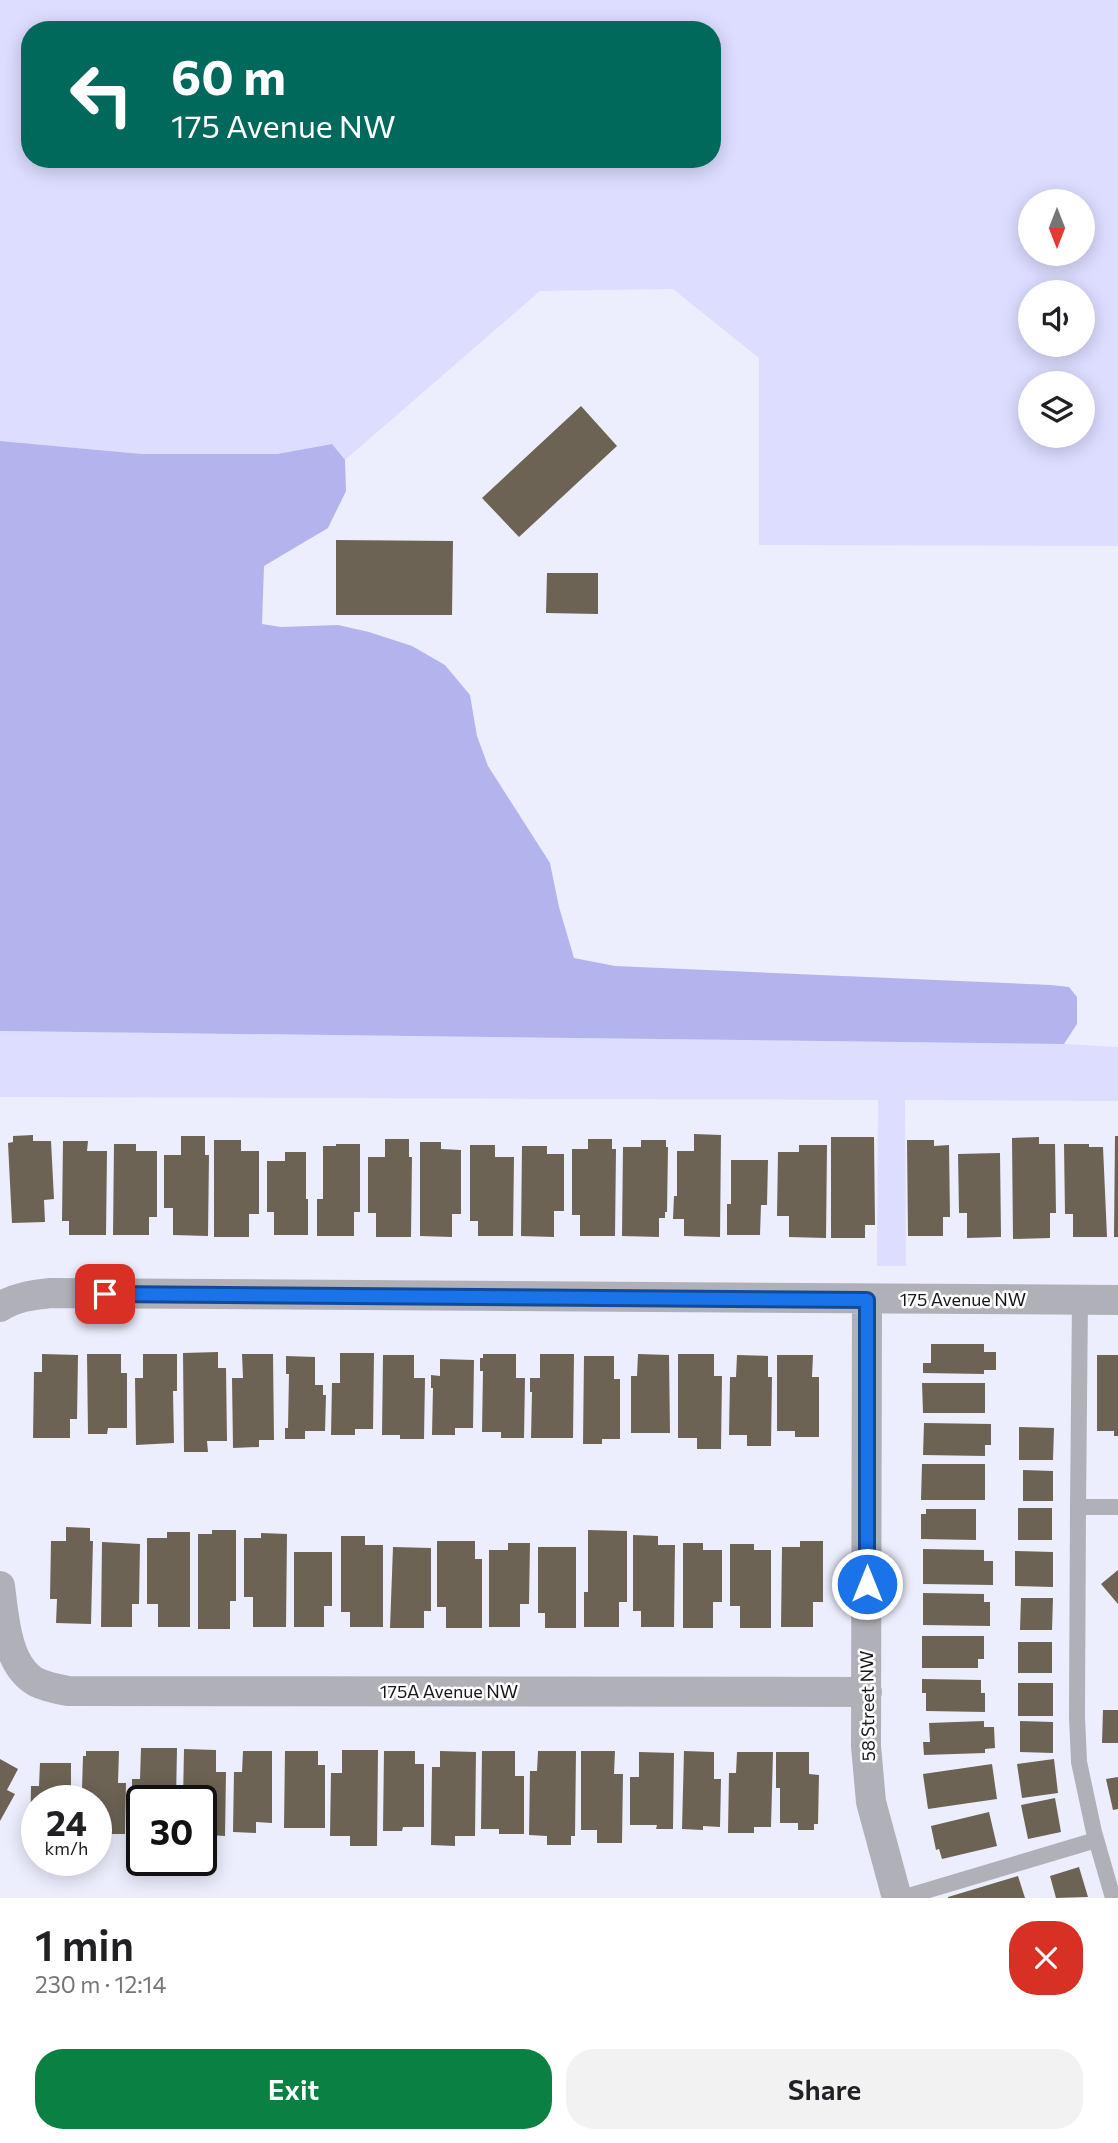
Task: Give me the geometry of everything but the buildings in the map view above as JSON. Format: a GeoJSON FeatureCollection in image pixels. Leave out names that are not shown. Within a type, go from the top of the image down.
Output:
{"type":"FeatureCollection","features":[{"type":"Feature","properties":{"kind":"street","name":"175 Avenue NW"},"geometry":{"type":"LineString","coordinates":[[5,1304],[26,1296],[51,1293],[1118,1300]]}},
{"type":"Feature","properties":{"kind":"street","name":"58 Street NW"},"geometry":{"type":"LineString","coordinates":[[867,1300],[866,1746],[871,1802],[899,1898]]}},
{"type":"Feature","properties":{"kind":"street","name":"175A Avenue NW"},"geometry":{"type":"LineString","coordinates":[[0,1586],[4,1619],[12,1650],[21,1668],[33,1680],[68,1691],[867,1692]]}},
{"type":"Feature","properties":{"kind":"lane"},"geometry":{"type":"LineString","coordinates":[[1080,1300],[1079,1762],[1096,1840],[1113,1898]]}},
{"type":"Feature","properties":{"kind":"lane"},"geometry":{"type":"LineString","coordinates":[[1078,1507],[1118,1507]]}},
{"type":"Feature","properties":{"kind":"lane"},"geometry":{"type":"LineString","coordinates":[[899,1898],[1096,1840]]}},
{"type":"Feature","properties":{"kind":"shaded area"},"geometry":{"type":"Polygon","coordinates":[[[0,0],[1118,0],[1118,546],[759,545],[759,358],[673,289],[540,291],[345,460],[331,444],[277,454],[142,454],[0,441],[0,0]]]}},
{"type":"Feature","properties":{"kind":"shaded area"},"geometry":{"type":"Polygon","coordinates":[[[0,441],[142,454],[277,454],[332,444],[345,460],[346,491],[328,528],[264,566],[262,624],[281,627],[338,625],[412,646],[445,665],[470,695],[477,736],[488,766],[550,863],[574,958],[615,966],[1069,987],[1077,997],[1077,1024],[1064,1044],[0,1031],[0,441]]]}},
{"type":"Feature","properties":{"kind":"shaded area"},"geometry":{"type":"Polygon","coordinates":[[[0,1031],[1064,1044],[1118,1047],[1118,1101],[905,1100],[906,1266],[877,1266],[878,1100],[0,1097],[0,1031]]]}},
{"type":"Feature","properties":{"kind":"route"},"geometry":{"type":"LineString","coordinates":[[105,1294],[867,1300],[867,1584]]}}]}
